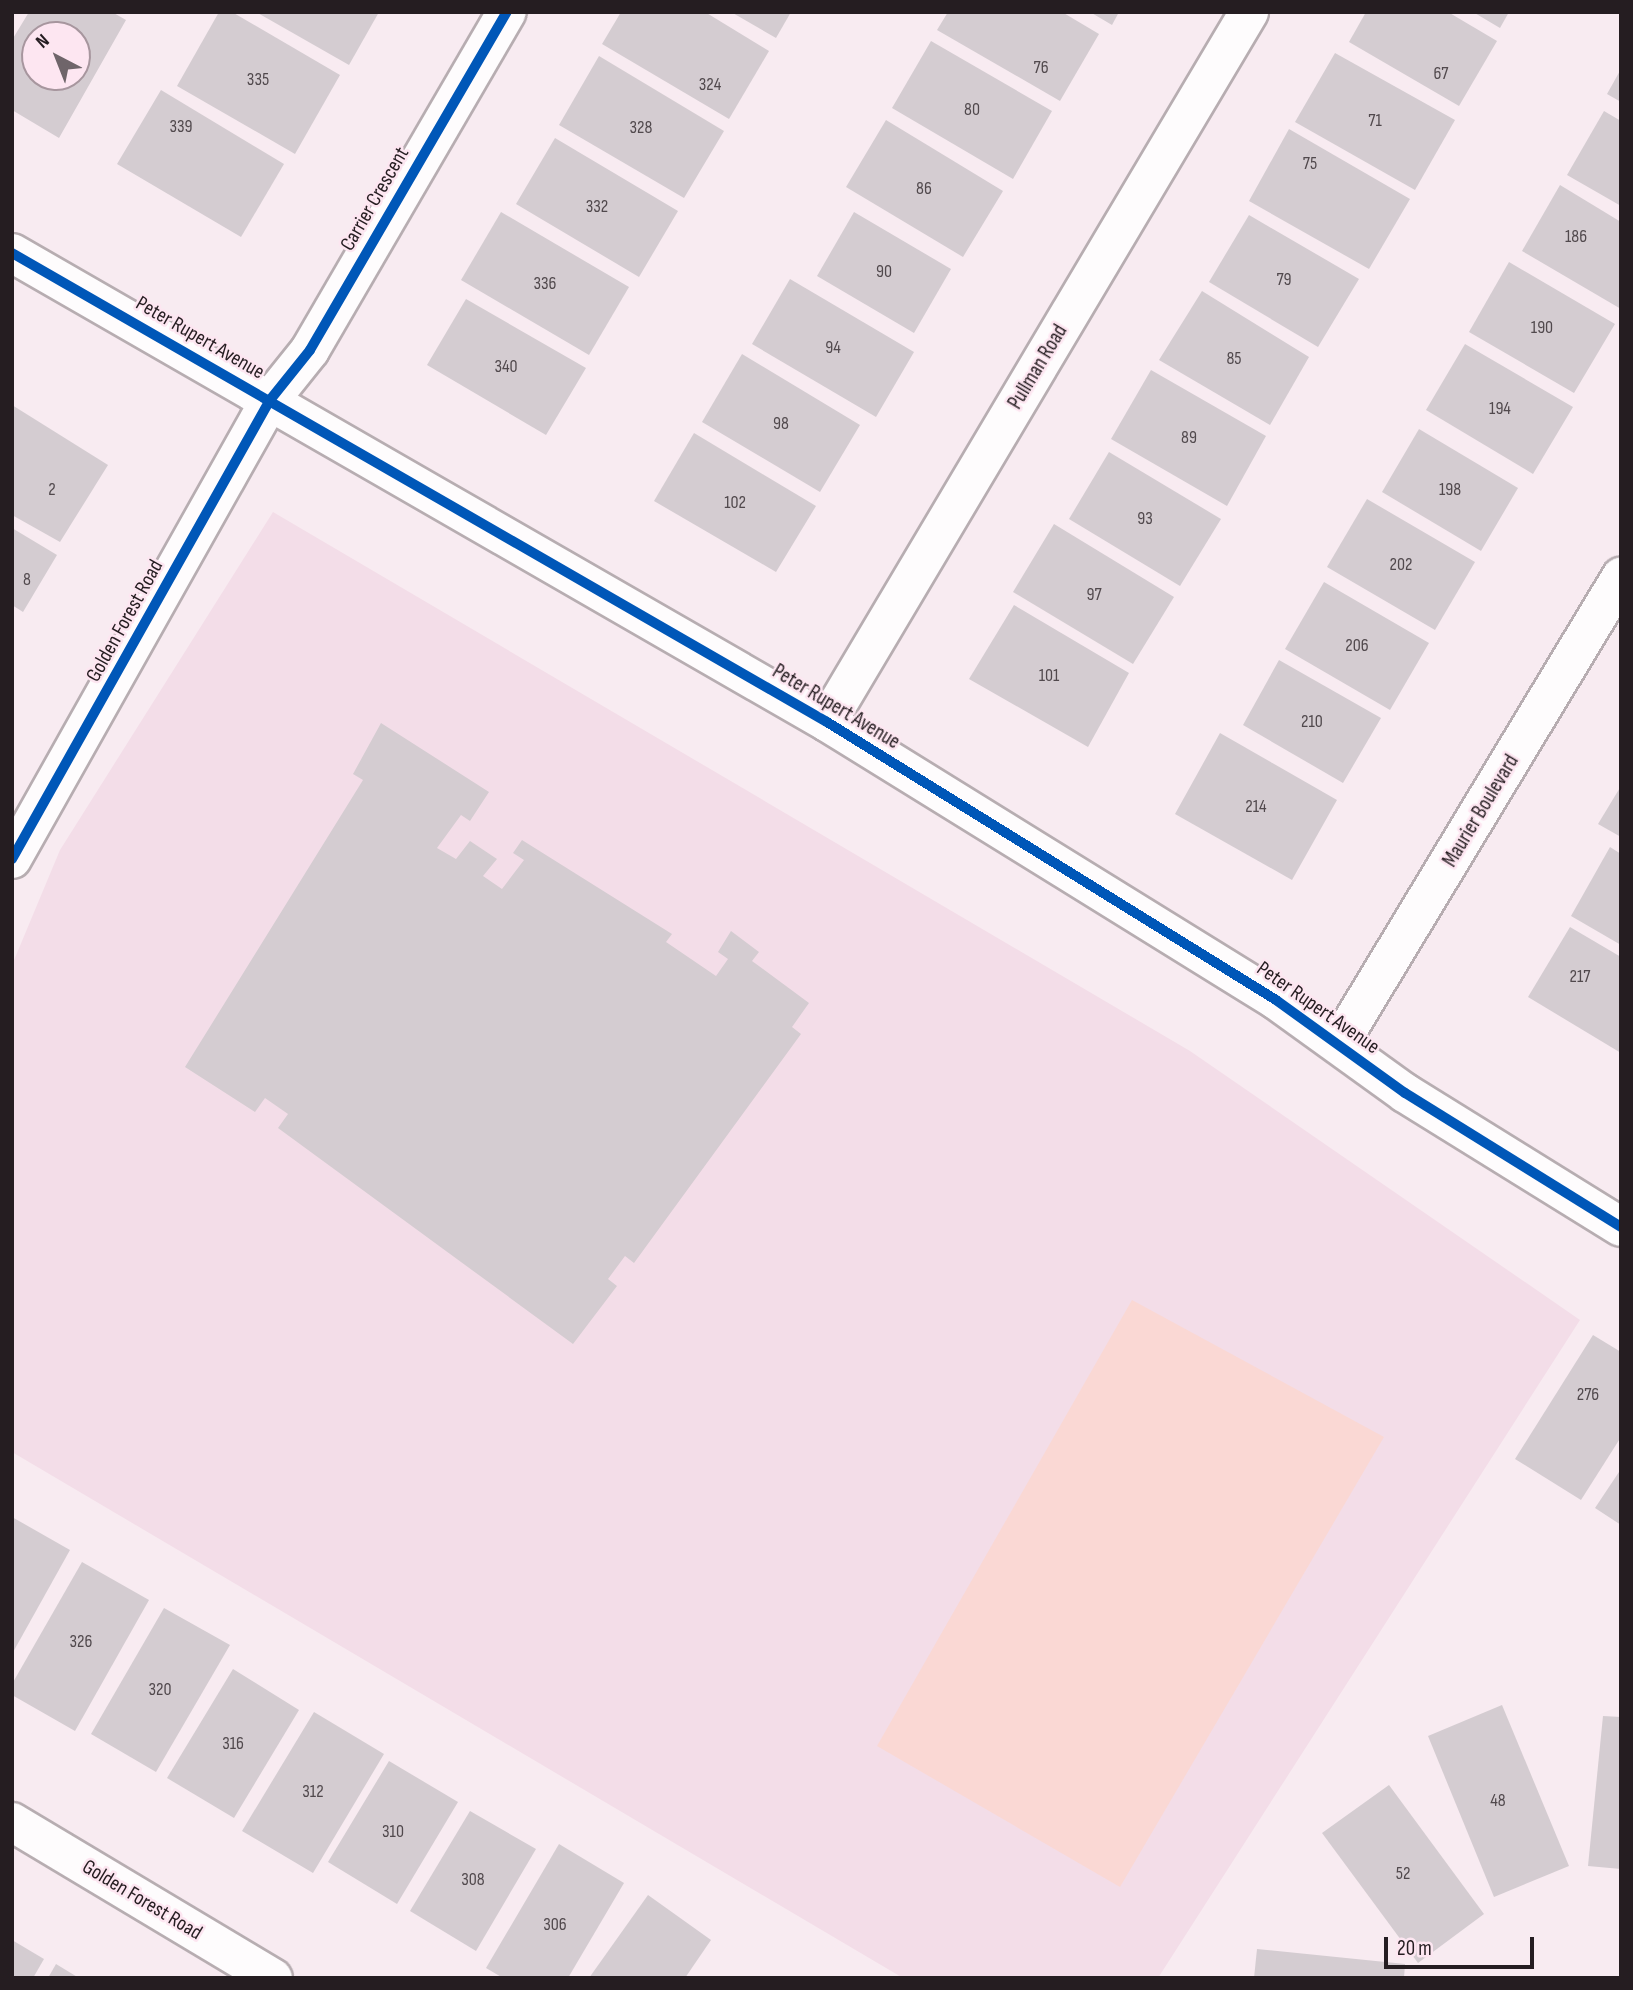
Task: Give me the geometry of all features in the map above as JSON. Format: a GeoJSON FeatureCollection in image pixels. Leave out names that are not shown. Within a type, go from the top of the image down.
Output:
{"type":"FeatureCollection","features":[{"type":"Feature","properties":{"kind":"street","name":"Carrier Crescent"},"geometry":{"type":"LineString","coordinates":[[270,400],[310,350],[507,12]]}},
{"type":"Feature","properties":{"kind":"street","name":"Pullman Road"},"geometry":{"type":"LineString","coordinates":[[827,722],[1249,12]]}},
{"type":"Feature","properties":{"kind":"street","name":"Peter Rupert Avenue"},"geometry":{"type":"LineString","coordinates":[[12,253],[827,722],[1276,1000],[1405,1093],[1621,1227]]}},
{"type":"Feature","properties":{"kind":"street","name":"Golden Forest Road"},"geometry":{"type":"LineString","coordinates":[[12,859],[270,400]]}},
{"type":"Feature","properties":{"kind":"street","name":"Maurier Boulevard"},"geometry":{"type":"LineString","coordinates":[[1339,1044],[1621,577]]}},
{"type":"Feature","properties":{"kind":"street","name":"Golden Forest Road"},"geometry":{"type":"LineString","coordinates":[[12,1822],[273,1978]]}},
{"type":"Feature","properties":{"kind":"shaded area"},"geometry":{"type":"Polygon","coordinates":[[[273,512],[1190,1051],[1580,1320],[1158,1978],[903,1978],[12,1452],[12,965],[60,850],[273,512]]]}},
{"type":"Feature","properties":{"kind":"shaded area"},"geometry":{"type":"Polygon","coordinates":[[[1132,1300],[1384,1437],[1120,1887],[877,1746],[1132,1300]]]}},
{"type":"Feature","properties":{"kind":"building"},"geometry":{"type":"Polygon","coordinates":[[[29,12],[112,12],[126,20],[91,82],[91,21],[24,21],[29,12]]]}},
{"type":"Feature","properties":{"kind":"building"},"geometry":{"type":"Polygon","coordinates":[[[219,12],[232,12],[340,75],[295,154],[177,86],[219,12]]]}},
{"type":"Feature","properties":{"kind":"building"},"geometry":{"type":"Polygon","coordinates":[[[256,12],[379,12],[349,65],[256,12]]]}},
{"type":"Feature","properties":{"kind":"building"},"geometry":{"type":"Polygon","coordinates":[[[621,12],[705,12],[769,51],[729,119],[602,44],[621,12]]]}},
{"type":"Feature","properties":{"kind":"building"},"geometry":{"type":"Polygon","coordinates":[[[731,12],[791,12],[776,38],[731,12]]]}},
{"type":"Feature","properties":{"kind":"building"},"geometry":{"type":"Polygon","coordinates":[[[948,12],[1062,12],[1099,34],[1060,101],[937,30],[948,12]]]}},
{"type":"Feature","properties":{"kind":"building"},"geometry":{"type":"Polygon","coordinates":[[[1090,12],[1119,12],[1112,25],[1090,12]]]}},
{"type":"Feature","properties":{"kind":"building"},"geometry":{"type":"Polygon","coordinates":[[[1366,12],[1448,12],[1497,41],[1459,106],[1349,42],[1366,12]]]}},
{"type":"Feature","properties":{"kind":"building"},"geometry":{"type":"Polygon","coordinates":[[[1473,12],[1509,12],[1500,28],[1473,12]]]}},
{"type":"Feature","properties":{"kind":"building"},"geometry":{"type":"Polygon","coordinates":[[[21,25],[21,91],[86,91],[59,138],[12,110],[12,40],[21,25]]]}},
{"type":"Feature","properties":{"kind":"building"},"geometry":{"type":"Polygon","coordinates":[[[931,41],[1052,111],[1013,179],[892,108],[931,41]]]}},
{"type":"Feature","properties":{"kind":"building"},"geometry":{"type":"Polygon","coordinates":[[[1335,53],[1455,120],[1415,190],[1295,122],[1335,53]]]}},
{"type":"Feature","properties":{"kind":"building"},"geometry":{"type":"Polygon","coordinates":[[[599,56],[724,131],[684,198],[559,125],[599,56]]]}},
{"type":"Feature","properties":{"kind":"building"},"geometry":{"type":"Polygon","coordinates":[[[1621,69],[1621,102],[1607,94],[1621,69]]]}},
{"type":"Feature","properties":{"kind":"building"},"geometry":{"type":"Polygon","coordinates":[[[161,90],[284,164],[241,237],[117,164],[161,90]]]}},
{"type":"Feature","properties":{"kind":"building"},"geometry":{"type":"Polygon","coordinates":[[[1604,111],[1621,121],[1621,206],[1567,175],[1604,111]]]}},
{"type":"Feature","properties":{"kind":"building"},"geometry":{"type":"Polygon","coordinates":[[[886,120],[1003,191],[963,257],[846,187],[886,120]]]}},
{"type":"Feature","properties":{"kind":"building"},"geometry":{"type":"Polygon","coordinates":[[[1289,129],[1410,199],[1369,269],[1249,201],[1289,129]]]}},
{"type":"Feature","properties":{"kind":"building"},"geometry":{"type":"Polygon","coordinates":[[[555,138],[678,211],[639,277],[516,204],[555,138]]]}},
{"type":"Feature","properties":{"kind":"building"},"geometry":{"type":"Polygon","coordinates":[[[1560,185],[1621,222],[1621,309],[1522,251],[1560,185]]]}},
{"type":"Feature","properties":{"kind":"building"},"geometry":{"type":"Polygon","coordinates":[[[501,212],[629,287],[589,355],[461,280],[501,212]]]}},
{"type":"Feature","properties":{"kind":"building"},"geometry":{"type":"Polygon","coordinates":[[[854,212],[951,269],[914,333],[817,276],[854,212]]]}},
{"type":"Feature","properties":{"kind":"building"},"geometry":{"type":"Polygon","coordinates":[[[1249,215],[1359,279],[1318,347],[1209,282],[1249,215]]]}},
{"type":"Feature","properties":{"kind":"building"},"geometry":{"type":"Polygon","coordinates":[[[1509,262],[1615,324],[1574,393],[1469,332],[1509,262]]]}},
{"type":"Feature","properties":{"kind":"building"},"geometry":{"type":"Polygon","coordinates":[[[790,279],[914,352],[876,417],[752,344],[790,279]]]}},
{"type":"Feature","properties":{"kind":"building"},"geometry":{"type":"Polygon","coordinates":[[[1202,291],[1309,357],[1270,425],[1159,360],[1202,291]]]}},
{"type":"Feature","properties":{"kind":"building"},"geometry":{"type":"Polygon","coordinates":[[[466,299],[586,368],[546,435],[427,365],[466,299]]]}},
{"type":"Feature","properties":{"kind":"building"},"geometry":{"type":"Polygon","coordinates":[[[1465,344],[1573,407],[1533,474],[1426,410],[1465,344]]]}},
{"type":"Feature","properties":{"kind":"building"},"geometry":{"type":"Polygon","coordinates":[[[742,354],[860,425],[820,492],[702,422],[742,354]]]}},
{"type":"Feature","properties":{"kind":"building"},"geometry":{"type":"Polygon","coordinates":[[[1151,370],[1266,436],[1227,506],[1111,439],[1151,370]]]}},
{"type":"Feature","properties":{"kind":"building"},"geometry":{"type":"Polygon","coordinates":[[[12,405],[108,465],[60,542],[12,515],[12,405]]]}},
{"type":"Feature","properties":{"kind":"building"},"geometry":{"type":"Polygon","coordinates":[[[1419,429],[1518,488],[1481,551],[1382,492],[1419,429]]]}},
{"type":"Feature","properties":{"kind":"building"},"geometry":{"type":"Polygon","coordinates":[[[694,433],[816,506],[776,572],[654,501],[694,433]]]}},
{"type":"Feature","properties":{"kind":"building"},"geometry":{"type":"Polygon","coordinates":[[[1109,452],[1221,519],[1180,586],[1069,519],[1109,452]]]}},
{"type":"Feature","properties":{"kind":"building"},"geometry":{"type":"Polygon","coordinates":[[[1367,499],[1475,562],[1435,630],[1327,567],[1367,499]]]}},
{"type":"Feature","properties":{"kind":"building"},"geometry":{"type":"Polygon","coordinates":[[[1054,524],[1174,597],[1133,664],[1013,592],[1054,524]]]}},
{"type":"Feature","properties":{"kind":"building"},"geometry":{"type":"Polygon","coordinates":[[[12,528],[57,555],[23,612],[12,605],[12,528]]]}},
{"type":"Feature","properties":{"kind":"building"},"geometry":{"type":"Polygon","coordinates":[[[1324,582],[1429,643],[1390,710],[1285,649],[1324,582]]]}},
{"type":"Feature","properties":{"kind":"building"},"geometry":{"type":"Polygon","coordinates":[[[1014,605],[1129,673],[1088,747],[969,679],[1014,605]]]}},
{"type":"Feature","properties":{"kind":"building"},"geometry":{"type":"Polygon","coordinates":[[[1279,660],[1381,718],[1343,783],[1243,725],[1279,660]]]}},
{"type":"Feature","properties":{"kind":"building"},"geometry":{"type":"Polygon","coordinates":[[[381,723],[489,792],[470,821],[461,815],[437,848],[456,859],[470,841],[497,859],[483,876],[502,889],[524,860],[513,853],[522,840],[672,934],[666,942],[716,976],[728,959],[718,952],[731,931],[759,952],[752,961],[809,1003],[792,1027],[801,1034],[634,1263],[625,1256],[608,1279],[617,1286],[573,1344],[278,1128],[288,1114],[265,1098],[255,1112],[185,1067],[363,780],[353,774],[381,723]]]}},
{"type":"Feature","properties":{"kind":"building"},"geometry":{"type":"Polygon","coordinates":[[[1220,733],[1337,800],[1292,880],[1175,814],[1220,733]]]}},
{"type":"Feature","properties":{"kind":"building"},"geometry":{"type":"Polygon","coordinates":[[[1621,786],[1621,837],[1598,824],[1621,786]]]}},
{"type":"Feature","properties":{"kind":"building"},"geometry":{"type":"Polygon","coordinates":[[[1610,847],[1621,854],[1621,945],[1571,916],[1610,847]]]}},
{"type":"Feature","properties":{"kind":"building"},"geometry":{"type":"Polygon","coordinates":[[[1570,927],[1621,957],[1621,1053],[1528,997],[1570,927]]]}},
{"type":"Feature","properties":{"kind":"building"},"geometry":{"type":"Polygon","coordinates":[[[1593,1335],[1621,1352],[1621,1437],[1581,1500],[1515,1459],[1593,1335]]]}},
{"type":"Feature","properties":{"kind":"building"},"geometry":{"type":"Polygon","coordinates":[[[1621,1469],[1621,1525],[1595,1508],[1621,1469]]]}},
{"type":"Feature","properties":{"kind":"building"},"geometry":{"type":"Polygon","coordinates":[[[12,1517],[70,1550],[12,1654],[12,1517]]]}},
{"type":"Feature","properties":{"kind":"building"},"geometry":{"type":"Polygon","coordinates":[[[82,1562],[149,1600],[75,1731],[12,1695],[12,1684],[82,1562]]]}},
{"type":"Feature","properties":{"kind":"building"},"geometry":{"type":"Polygon","coordinates":[[[164,1608],[230,1645],[156,1772],[91,1734],[164,1608]]]}},
{"type":"Feature","properties":{"kind":"building"},"geometry":{"type":"Polygon","coordinates":[[[233,1669],[299,1710],[234,1818],[167,1778],[233,1669]]]}},
{"type":"Feature","properties":{"kind":"building"},"geometry":{"type":"Polygon","coordinates":[[[1502,1705],[1569,1866],[1494,1897],[1428,1736],[1502,1705]]]}},
{"type":"Feature","properties":{"kind":"building"},"geometry":{"type":"Polygon","coordinates":[[[314,1712],[384,1754],[313,1873],[242,1831],[314,1712]]]}},
{"type":"Feature","properties":{"kind":"building"},"geometry":{"type":"Polygon","coordinates":[[[1603,1716],[1621,1717],[1621,1869],[1588,1866],[1603,1716]]]}},
{"type":"Feature","properties":{"kind":"building"},"geometry":{"type":"Polygon","coordinates":[[[389,1761],[458,1802],[397,1904],[328,1862],[389,1761]]]}},
{"type":"Feature","properties":{"kind":"building"},"geometry":{"type":"Polygon","coordinates":[[[1389,1785],[1484,1914],[1418,1963],[1322,1833],[1389,1785]]]}},
{"type":"Feature","properties":{"kind":"building"},"geometry":{"type":"Polygon","coordinates":[[[470,1811],[536,1849],[476,1951],[410,1911],[470,1811]]]}},
{"type":"Feature","properties":{"kind":"building"},"geometry":{"type":"Polygon","coordinates":[[[559,1844],[624,1883],[568,1978],[503,1978],[486,1968],[559,1844]]]}},
{"type":"Feature","properties":{"kind":"building"},"geometry":{"type":"Polygon","coordinates":[[[648,1895],[711,1940],[685,1978],[589,1978],[648,1895]]]}},
{"type":"Feature","properties":{"kind":"building"},"geometry":{"type":"Polygon","coordinates":[[[12,1940],[44,1959],[33,1978],[12,1978],[12,1940]]]}},
{"type":"Feature","properties":{"kind":"building"},"geometry":{"type":"Polygon","coordinates":[[[1257,1949],[1405,1964],[1404,1978],[1254,1978],[1257,1949]]]}},
{"type":"Feature","properties":{"kind":"building"},"geometry":{"type":"Polygon","coordinates":[[[56,1964],[79,1978],[48,1978],[56,1964]]]}},
{"type":"Feature","properties":{"kind":"cycle path"},"geometry":{"type":"LineString","coordinates":[[12,859],[270,400],[310,350],[507,12]]}},
{"type":"Feature","properties":{"kind":"cycle path"},"geometry":{"type":"LineString","coordinates":[[12,253],[827,722],[1276,1000],[1405,1093],[1621,1227]]}}]}
